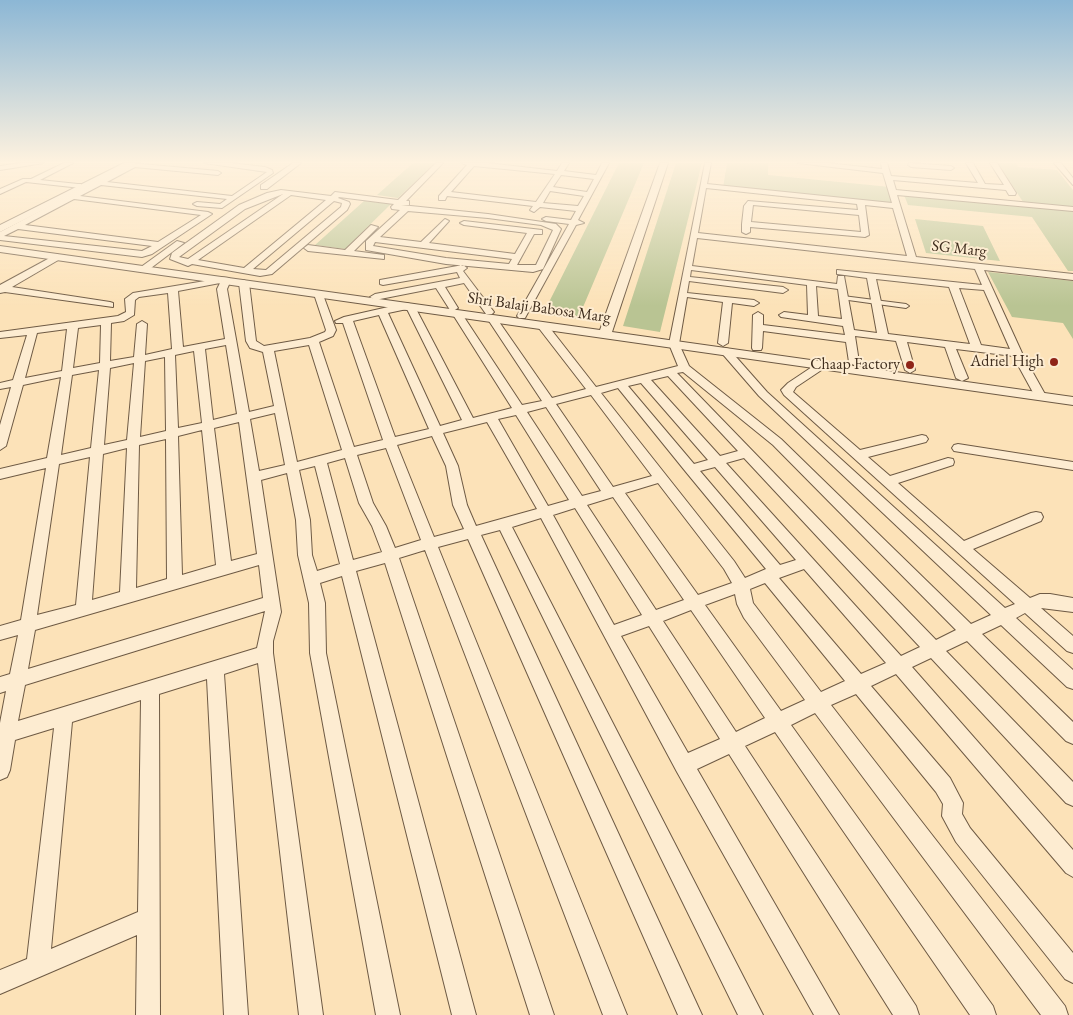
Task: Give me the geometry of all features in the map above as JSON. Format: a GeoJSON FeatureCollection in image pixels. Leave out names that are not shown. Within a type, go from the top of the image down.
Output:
{"type":"FeatureCollection","features":[{"type":"Feature","properties":{"kind":"street"},"geometry":{"type":"LineString","coordinates":[[0,225],[35,210]]}},
{"type":"Feature","properties":{"kind":"street"},"geometry":{"type":"LineString","coordinates":[[0,229],[39,210]]}},
{"type":"Feature","properties":{"kind":"street"},"geometry":{"type":"LineString","coordinates":[[0,236],[48,210]]}},
{"type":"Feature","properties":{"kind":"street"},"geometry":{"type":"LineString","coordinates":[[113,210],[199,221]]}},
{"type":"Feature","properties":{"kind":"street"},"geometry":{"type":"LineString","coordinates":[[0,236],[142,254],[208,215],[208,212],[197,210]]}},
{"type":"Feature","properties":{"kind":"street"},"geometry":{"type":"LineString","coordinates":[[222,210],[227,211]]}},
{"type":"Feature","properties":{"kind":"street"},"geometry":{"type":"LineString","coordinates":[[147,267],[237,210]]}},
{"type":"Feature","properties":{"kind":"street"},"geometry":{"type":"LineString","coordinates":[[188,263],[263,210]]}},
{"type":"Feature","properties":{"kind":"street"},"geometry":{"type":"LineString","coordinates":[[245,277],[320,210]]}},
{"type":"Feature","properties":{"kind":"street"},"geometry":{"type":"LineString","coordinates":[[227,211],[174,258],[245,277],[269,272],[341,210]]}},
{"type":"Feature","properties":{"kind":"street"},"geometry":{"type":"LineString","coordinates":[[269,282],[352,210]]}},
{"type":"Feature","properties":{"kind":"street"},"geometry":{"type":"LineString","coordinates":[[347,253],[397,210]]}},
{"type":"Feature","properties":{"kind":"street"},"geometry":{"type":"LineString","coordinates":[[398,210],[368,247],[446,261],[529,269],[540,267],[556,228],[550,224],[422,210]]}},
{"type":"Feature","properties":{"kind":"street"},"geometry":{"type":"LineString","coordinates":[[408,210],[445,221],[555,234]]}},
{"type":"Feature","properties":{"kind":"street"},"geometry":{"type":"LineString","coordinates":[[473,210],[577,223]]}},
{"type":"Feature","properties":{"kind":"street"},"geometry":{"type":"LineString","coordinates":[[530,217],[534,210]]}},
{"type":"Feature","properties":{"kind":"street"},"geometry":{"type":"LineString","coordinates":[[581,210],[539,318],[733,571],[741,585],[745,604],[750,613],[1056,1015]]}},
{"type":"Feature","properties":{"kind":"street"},"geometry":{"type":"LineString","coordinates":[[522,316],[584,210]]}},
{"type":"Feature","properties":{"kind":"street"},"geometry":{"type":"LineString","coordinates":[[601,330],[640,210]]}},
{"type":"Feature","properties":{"kind":"street"},"geometry":{"type":"LineString","coordinates":[[601,330],[646,210]]}},
{"type":"Feature","properties":{"kind":"street"},"geometry":{"type":"LineString","coordinates":[[702,210],[677,342],[677,370],[746,453],[934,648],[1073,796]]}},
{"type":"Feature","properties":{"kind":"street"},"geometry":{"type":"LineString","coordinates":[[747,241],[748,210]]}},
{"type":"Feature","properties":{"kind":"street"},"geometry":{"type":"LineString","coordinates":[[826,210],[863,214]]}},
{"type":"Feature","properties":{"kind":"street"},"geometry":{"type":"LineString","coordinates":[[746,224],[862,236],[866,234],[862,210]]}},
{"type":"Feature","properties":{"kind":"street"},"geometry":{"type":"LineString","coordinates":[[897,210],[912,259]]}},
{"type":"Feature","properties":{"kind":"street"},"geometry":{"type":"LineString","coordinates":[[423,246],[445,221]]}},
{"type":"Feature","properties":{"kind":"street"},"geometry":{"type":"LineString","coordinates":[[216,222],[241,225]]}},
{"type":"Feature","properties":{"kind":"street"},"geometry":{"type":"LineString","coordinates":[[16,226],[160,245]]}},
{"type":"Feature","properties":{"kind":"street"},"geometry":{"type":"LineString","coordinates":[[512,267],[532,232]]}},
{"type":"Feature","properties":{"kind":"street"},"geometry":{"type":"LineString","coordinates":[[677,342],[689,295],[697,236]]}},
{"type":"Feature","properties":{"kind":"street","name":"SG Marg"},"geometry":{"type":"LineString","coordinates":[[697,236],[1073,277]]}},
{"type":"Feature","properties":{"kind":"street"},"geometry":{"type":"LineString","coordinates":[[374,239],[518,257]]}},
{"type":"Feature","properties":{"kind":"street","name":"Shri Balaji Babosa Marg"},"geometry":{"type":"LineString","coordinates":[[0,244],[223,280],[245,277],[319,294],[454,310]]}},
{"type":"Feature","properties":{"kind":"street"},"geometry":{"type":"LineString","coordinates":[[308,248],[543,278]]}},
{"type":"Feature","properties":{"kind":"street","name":"Shri Balaji Babosa Marg"},"geometry":{"type":"LineString","coordinates":[[0,249],[269,282],[491,315],[539,318],[601,330]]}},
{"type":"Feature","properties":{"kind":"street"},"geometry":{"type":"LineString","coordinates":[[835,251],[854,362]]}},
{"type":"Feature","properties":{"kind":"street"},"geometry":{"type":"LineString","coordinates":[[1,289],[57,256]]}},
{"type":"Feature","properties":{"kind":"street"},"geometry":{"type":"LineString","coordinates":[[978,266],[1038,392]]}},
{"type":"Feature","properties":{"kind":"street"},"geometry":{"type":"LineString","coordinates":[[460,268],[466,280],[548,402],[694,604],[984,1015]]}},
{"type":"Feature","properties":{"kind":"street"},"geometry":{"type":"LineString","coordinates":[[383,282],[460,268]]}},
{"type":"Feature","properties":{"kind":"street"},"geometry":{"type":"LineString","coordinates":[[694,268],[842,287]]}},
{"type":"Feature","properties":{"kind":"street"},"geometry":{"type":"LineString","coordinates":[[840,272],[988,288]]}},
{"type":"Feature","properties":{"kind":"street"},"geometry":{"type":"LineString","coordinates":[[871,275],[883,336]]}},
{"type":"Feature","properties":{"kind":"street"},"geometry":{"type":"LineString","coordinates":[[245,277],[254,346],[268,349],[313,341],[329,334],[331,330],[319,294]]}},
{"type":"Feature","properties":{"kind":"street"},"geometry":{"type":"LineString","coordinates":[[692,279],[783,290]]}},
{"type":"Feature","properties":{"kind":"street"},"geometry":{"type":"LineString","coordinates":[[783,279],[783,303]]}},
{"type":"Feature","properties":{"kind":"street"},"geometry":{"type":"LineString","coordinates":[[0,335],[121,319],[131,313],[130,300],[132,296],[223,280],[222,289],[254,477],[272,602],[273,612],[265,641],[264,653],[311,1015]]}},
{"type":"Feature","properties":{"kind":"street"},"geometry":{"type":"LineString","coordinates":[[375,297],[466,280]]}},
{"type":"Feature","properties":{"kind":"street"},"geometry":{"type":"LineString","coordinates":[[811,282],[813,319]]}},
{"type":"Feature","properties":{"kind":"street"},"geometry":{"type":"LineString","coordinates":[[439,285],[517,410],[907,1015]]}},
{"type":"Feature","properties":{"kind":"street"},"geometry":{"type":"LineString","coordinates":[[953,285],[977,348]]}},
{"type":"Feature","properties":{"kind":"street"},"geometry":{"type":"LineString","coordinates":[[1,289],[110,305]]}},
{"type":"Feature","properties":{"kind":"street"},"geometry":{"type":"LineString","coordinates":[[173,289],[174,352],[171,434],[175,583]]}},
{"type":"Feature","properties":{"kind":"street"},"geometry":{"type":"LineString","coordinates":[[689,295],[754,303]]}},
{"type":"Feature","properties":{"kind":"street"},"geometry":{"type":"LineString","coordinates":[[843,298],[906,306]]}},
{"type":"Feature","properties":{"kind":"street"},"geometry":{"type":"LineString","coordinates":[[728,300],[724,347],[763,394],[1073,681]]}},
{"type":"Feature","properties":{"kind":"street"},"geometry":{"type":"LineString","coordinates":[[329,323],[409,306],[469,422]]}},
{"type":"Feature","properties":{"kind":"street"},"geometry":{"type":"LineString","coordinates":[[382,311],[454,472],[460,505],[690,1015]]}},
{"type":"Feature","properties":{"kind":"street","name":"Shri Balaji Babosa Marg"},"geometry":{"type":"LineString","coordinates":[[491,315],[522,316],[677,342],[756,348],[910,370],[962,378],[1073,400]]}},
{"type":"Feature","properties":{"kind":"street"},"geometry":{"type":"LineString","coordinates":[[756,348],[758,315]]}},
{"type":"Feature","properties":{"kind":"street"},"geometry":{"type":"LineString","coordinates":[[784,315],[813,319],[848,331]]}},
{"type":"Feature","properties":{"kind":"street"},"geometry":{"type":"LineString","coordinates":[[347,319],[390,442],[431,542],[615,1015]]}},
{"type":"Feature","properties":{"kind":"street"},"geometry":{"type":"LineString","coordinates":[[83,610],[105,366],[106,321]]}},
{"type":"Feature","properties":{"kind":"street"},"geometry":{"type":"LineString","coordinates":[[0,770],[3,735],[28,625],[73,324]]}},
{"type":"Feature","properties":{"kind":"street"},"geometry":{"type":"LineString","coordinates":[[128,597],[133,442],[142,324]]}},
{"type":"Feature","properties":{"kind":"street"},"geometry":{"type":"LineString","coordinates":[[0,326],[19,330]]}},
{"type":"Feature","properties":{"kind":"street"},"geometry":{"type":"LineString","coordinates":[[758,327],[848,331],[1018,353]]}},
{"type":"Feature","properties":{"kind":"street"},"geometry":{"type":"LineString","coordinates":[[0,446],[33,330]]}},
{"type":"Feature","properties":{"kind":"street"},"geometry":{"type":"LineString","coordinates":[[901,339],[910,370]]}},
{"type":"Feature","properties":{"kind":"street"},"geometry":{"type":"LineString","coordinates":[[0,386],[231,341]]}},
{"type":"Feature","properties":{"kind":"street"},"geometry":{"type":"LineString","coordinates":[[313,341],[366,503],[380,526],[390,555],[542,1015]]}},
{"type":"Feature","properties":{"kind":"street"},"geometry":{"type":"LineString","coordinates":[[948,344],[962,378]]}},
{"type":"Feature","properties":{"kind":"street"},"geometry":{"type":"LineString","coordinates":[[199,347],[224,569]]}},
{"type":"Feature","properties":{"kind":"street","name":"Shri Balaji Babosa Marg"},"geometry":{"type":"LineString","coordinates":[[724,347],[822,365],[1038,392],[1073,393]]}},
{"type":"Feature","properties":{"kind":"street"},"geometry":{"type":"LineString","coordinates":[[268,349],[303,520],[305,555],[316,603],[318,653],[388,1015]]}},
{"type":"Feature","properties":{"kind":"street"},"geometry":{"type":"LineString","coordinates":[[822,365],[787,390],[788,393],[1073,646]]}},
{"type":"Feature","properties":{"kind":"street"},"geometry":{"type":"LineString","coordinates":[[254,477],[677,370]]}},
{"type":"Feature","properties":{"kind":"street"},"geometry":{"type":"LineString","coordinates":[[677,370],[777,442],[1073,735]]}},
{"type":"Feature","properties":{"kind":"street"},"geometry":{"type":"LineString","coordinates":[[644,379],[899,665],[1073,866]]}},
{"type":"Feature","properties":{"kind":"street"},"geometry":{"type":"LineString","coordinates":[[622,384],[692,469],[859,684],[943,785],[953,803],[952,816],[963,835],[1073,971]]}},
{"type":"Feature","properties":{"kind":"street"},"geometry":{"type":"LineString","coordinates":[[0,474],[281,408]]}},
{"type":"Feature","properties":{"kind":"street"},"geometry":{"type":"LineString","coordinates":[[490,416],[684,765],[827,1015]]}},
{"type":"Feature","properties":{"kind":"street"},"geometry":{"type":"LineString","coordinates":[[858,455],[922,439]]}},
{"type":"Feature","properties":{"kind":"street"},"geometry":{"type":"LineString","coordinates":[[958,448],[1073,466]]}},
{"type":"Feature","properties":{"kind":"street"},"geometry":{"type":"LineString","coordinates":[[692,469],[746,453]]}},
{"type":"Feature","properties":{"kind":"street"},"geometry":{"type":"LineString","coordinates":[[320,460],[464,1015]]}},
{"type":"Feature","properties":{"kind":"street"},"geometry":{"type":"LineString","coordinates":[[888,482],[948,462]]}},
{"type":"Feature","properties":{"kind":"street"},"geometry":{"type":"LineString","coordinates":[[311,579],[431,542],[504,524],[661,478]]}},
{"type":"Feature","properties":{"kind":"street"},"geometry":{"type":"LineString","coordinates":[[962,547],[1036,517]]}},
{"type":"Feature","properties":{"kind":"street"},"geometry":{"type":"LineString","coordinates":[[504,524],[751,1015]]}},
{"type":"Feature","properties":{"kind":"street"},"geometry":{"type":"LineString","coordinates":[[0,633],[266,557]]}},
{"type":"Feature","properties":{"kind":"street"},"geometry":{"type":"LineString","coordinates":[[610,633],[652,620],[772,573],[806,562]]}},
{"type":"Feature","properties":{"kind":"street"},"geometry":{"type":"LineString","coordinates":[[684,765],[934,648],[1040,601],[1073,605]]}},
{"type":"Feature","properties":{"kind":"street"},"geometry":{"type":"LineString","coordinates":[[0,685],[272,602]]}},
{"type":"Feature","properties":{"kind":"street"},"geometry":{"type":"LineString","coordinates":[[3,735],[264,653]]}},
{"type":"Feature","properties":{"kind":"street"},"geometry":{"type":"LineString","coordinates":[[215,668],[236,1015]]}},
{"type":"Feature","properties":{"kind":"street"},"geometry":{"type":"LineString","coordinates":[[148,1015],[150,688]]}},
{"type":"Feature","properties":{"kind":"street"},"geometry":{"type":"LineString","coordinates":[[38,966],[64,716]]}},
{"type":"Feature","properties":{"kind":"street"},"geometry":{"type":"LineString","coordinates":[[0,982],[148,918]]}},
{"type":"Feature","properties":{"kind":"green space"},"geometry":{"type":"Polygon","coordinates":[[[354,210],[384,210],[345,249],[315,245],[354,210]]]}},
{"type":"Feature","properties":{"kind":"green space"},"geometry":{"type":"Polygon","coordinates":[[[595,210],[624,210],[578,319],[543,314],[595,210]]]}},
{"type":"Feature","properties":{"kind":"green space"},"geometry":{"type":"Polygon","coordinates":[[[661,210],[690,210],[660,332],[623,326],[661,210]]]}},
{"type":"Feature","properties":{"kind":"green space"},"geometry":{"type":"Polygon","coordinates":[[[963,210],[1073,211],[1073,271],[1068,271],[1032,217],[963,210]]]}},
{"type":"Feature","properties":{"kind":"green space"},"geometry":{"type":"Polygon","coordinates":[[[915,219],[983,226],[1000,261],[926,253],[915,219]]]}},
{"type":"Feature","properties":{"kind":"green space"},"geometry":{"type":"Polygon","coordinates":[[[988,272],[1073,281],[1073,339],[1063,323],[1012,317],[988,272]]]}},
{"type":"Feature","properties":{"kind":"place","name":"Adriel High"},"geometry":{"type":"Point","coordinates":[1054,362]}},
{"type":"Feature","properties":{"kind":"place","name":"Chaap Factory"},"geometry":{"type":"Point","coordinates":[910,365]}}]}
